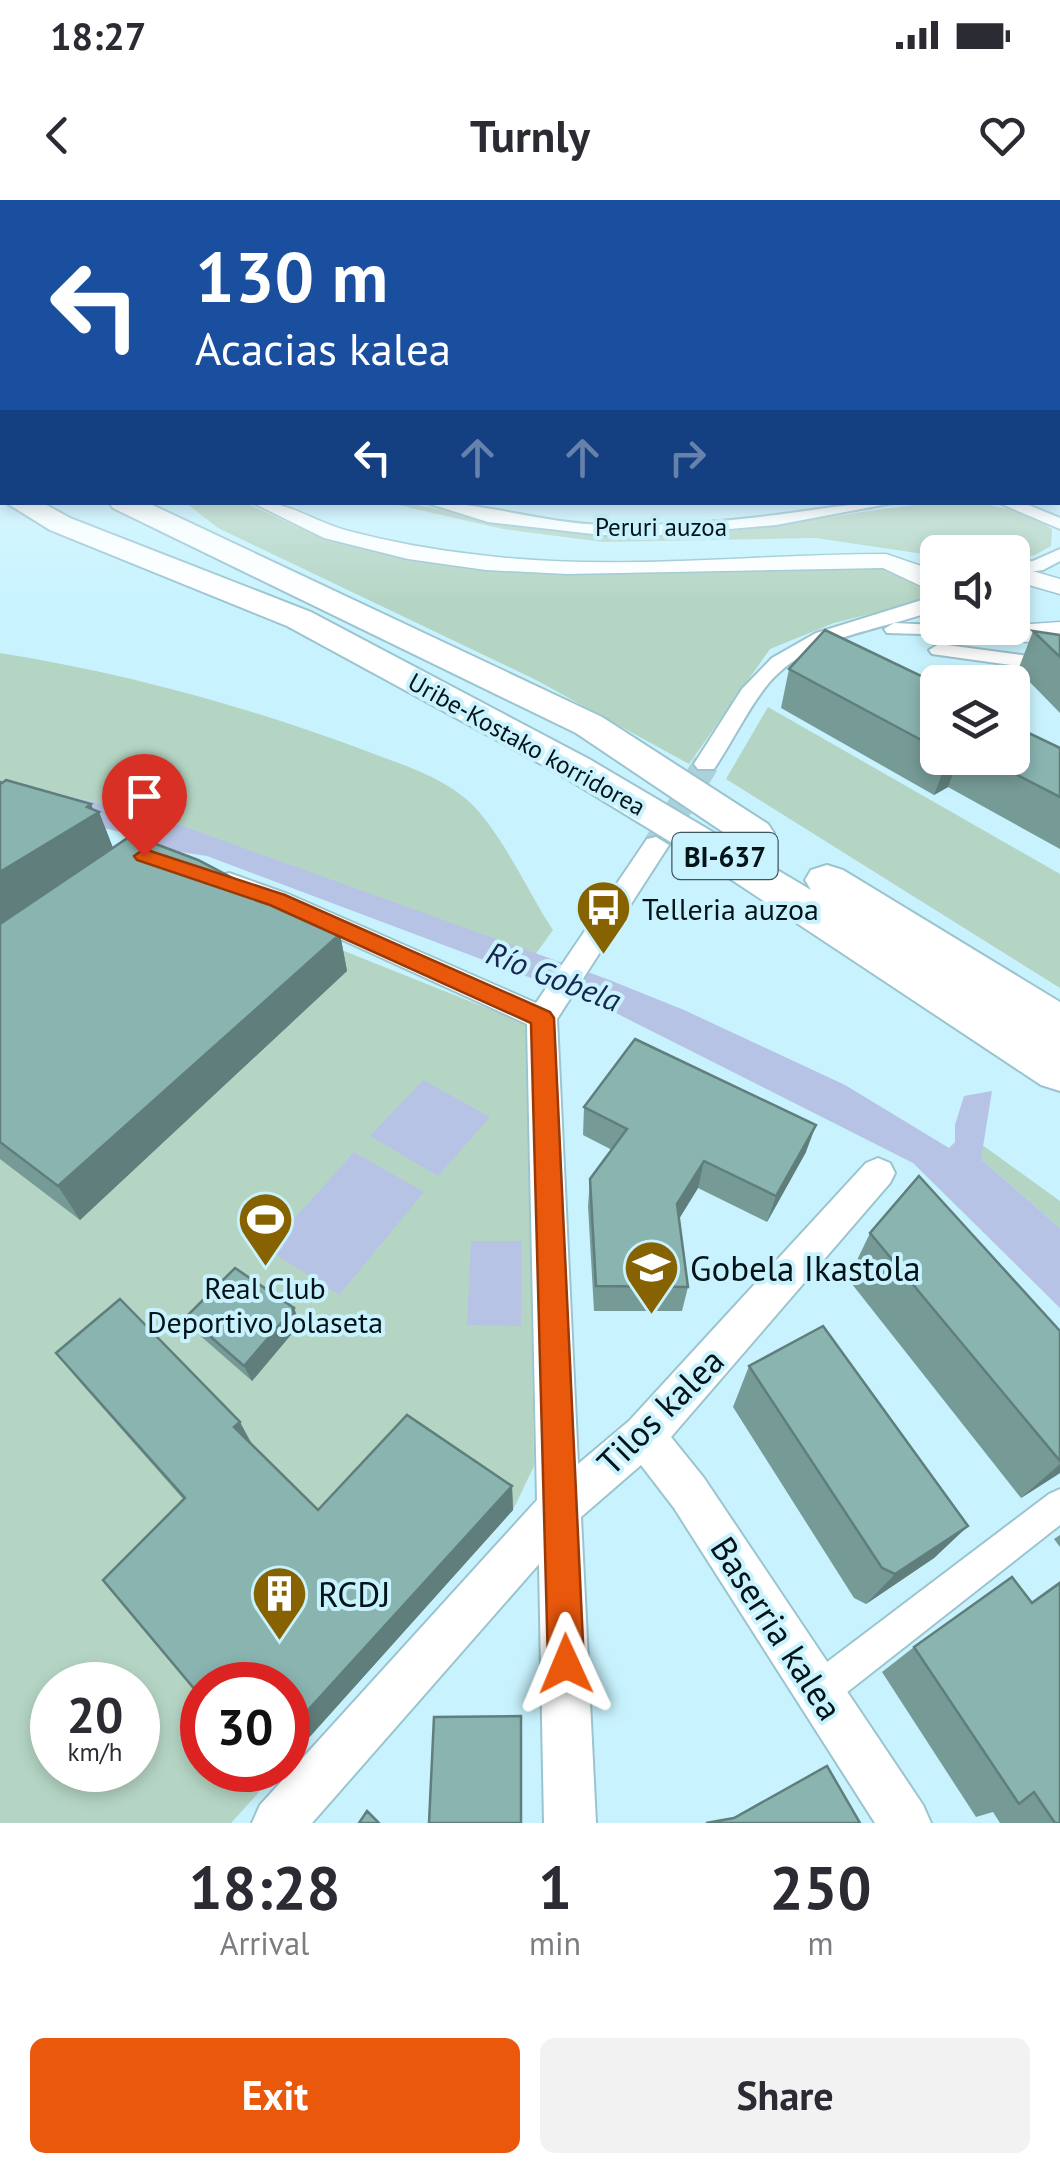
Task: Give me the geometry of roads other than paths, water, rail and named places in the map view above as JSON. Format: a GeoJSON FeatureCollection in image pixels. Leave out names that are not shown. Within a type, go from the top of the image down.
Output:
{"type":"FeatureCollection","features":[{"type":"Feature","properties":{"kind":"highway","name":"Uribe-Kostako korridorea"},"geometry":{"type":"LineString","coordinates":[[24,505],[60,524],[299,619],[576,767],[722,854],[1060,1070]]}},
{"type":"Feature","properties":{"kind":"highway","name":"Uribe-Kostako korridorea"},"geometry":{"type":"LineString","coordinates":[[70,505],[430,660],[753,833],[1060,1026]]}},
{"type":"Feature","properties":{"kind":"highway"},"geometry":{"type":"LineString","coordinates":[[129,505],[589,725]]}},
{"type":"Feature","properties":{"kind":"highway"},"geometry":{"type":"LineString","coordinates":[[179,505],[196,525],[209,532],[370,609],[589,725],[753,833]]}},
{"type":"Feature","properties":{"kind":"highway"},"geometry":{"type":"LineString","coordinates":[[0,510],[122,564],[378,662]]}},
{"type":"Feature","properties":{"kind":"highway"},"geometry":{"type":"LineString","coordinates":[[0,521],[56,545],[122,564]]}},
{"type":"Feature","properties":{"kind":"street"},"geometry":{"type":"LineString","coordinates":[[266,505],[297,522],[349,538],[406,552],[468,560],[603,565],[886,561],[920,575]]}},
{"type":"Feature","properties":{"kind":"street"},"geometry":{"type":"LineString","coordinates":[[318,505],[399,536],[460,549],[540,559],[654,561],[890,554],[920,559]]}},
{"type":"Feature","properties":{"kind":"street","name":"Peruri auzoa"},"geometry":{"type":"LineString","coordinates":[[447,505],[538,523],[658,530],[724,528],[871,505]]}},
{"type":"Feature","properties":{"kind":"street"},"geometry":{"type":"LineString","coordinates":[[1012,505],[1054,523]]}},
{"type":"Feature","properties":{"kind":"street"},"geometry":{"type":"LineString","coordinates":[[1030,567],[1060,554]]}},
{"type":"Feature","properties":{"kind":"street"},"geometry":{"type":"LineString","coordinates":[[1030,577],[1060,588]]}},
{"type":"Feature","properties":{"kind":"street"},"geometry":{"type":"LineString","coordinates":[[706,764],[746,696],[768,668],[785,655],[822,639],[920,609]]}},
{"type":"Feature","properties":{"kind":"street"},"geometry":{"type":"LineString","coordinates":[[822,639],[920,626]]}},
{"type":"Feature","properties":{"kind":"street"},"geometry":{"type":"LineString","coordinates":[[939,650],[1060,666]]}},
{"type":"Feature","properties":{"kind":"street"},"geometry":{"type":"LineString","coordinates":[[570,1823],[547,1013],[656,845]]}},
{"type":"Feature","properties":{"kind":"street"},"geometry":{"type":"LineString","coordinates":[[195,870],[278,900],[547,1013]]}},
{"type":"Feature","properties":{"kind":"street","name":"Tilos kalea"},"geometry":{"type":"LineString","coordinates":[[278,1823],[562,1504],[644,1436],[878,1173]]}},
{"type":"Feature","properties":{"kind":"street","name":"Baserria kalea"},"geometry":{"type":"LineString","coordinates":[[644,1436],[688,1493],[904,1823]]}},
{"type":"Feature","properties":{"kind":"street"},"geometry":{"type":"LineString","coordinates":[[818,1692],[1060,1505]]}},
{"type":"Feature","properties":{"kind":"water","name":"Río Gobela"},"geometry":{"type":"Polygon","coordinates":[[[0,780],[158,817],[607,979],[684,1010],[845,1085],[949,1148],[955,1142],[955,1125],[964,1096],[992,1091],[981,1159],[1060,1228],[1060,1308],[913,1163],[592,1001],[207,856],[160,849],[144,838],[0,802],[0,780]]]}},
{"type":"Feature","properties":{"kind":"water"},"geometry":{"type":"Polygon","coordinates":[[[423,1080],[490,1117],[438,1176],[370,1136],[423,1080]]]}},
{"type":"Feature","properties":{"kind":"water"},"geometry":{"type":"Polygon","coordinates":[[[354,1152],[424,1192],[339,1295],[267,1249],[354,1152]]]}},
{"type":"Feature","properties":{"kind":"water"},"geometry":{"type":"Polygon","coordinates":[[[471,1241],[522,1241],[521,1326],[467,1325],[471,1241]]]}},
{"type":"Feature","properties":{"kind":"tunnel"},"geometry":{"type":"LineString","coordinates":[[656,845],[706,764]]}},
{"type":"Feature","properties":{"kind":"place","name":"Telleria auzoa"},"geometry":{"type":"Point","coordinates":[603,957]}},
{"type":"Feature","properties":{"kind":"place","name":"Real Club Deportivo Jolaseta"},"geometry":{"type":"Point","coordinates":[265,1268]}},
{"type":"Feature","properties":{"kind":"place","name":"Gobela Ikastola"},"geometry":{"type":"Point","coordinates":[651,1317]}},
{"type":"Feature","properties":{"kind":"place","name":"RCDJ"},"geometry":{"type":"Point","coordinates":[279,1643]}}]}
